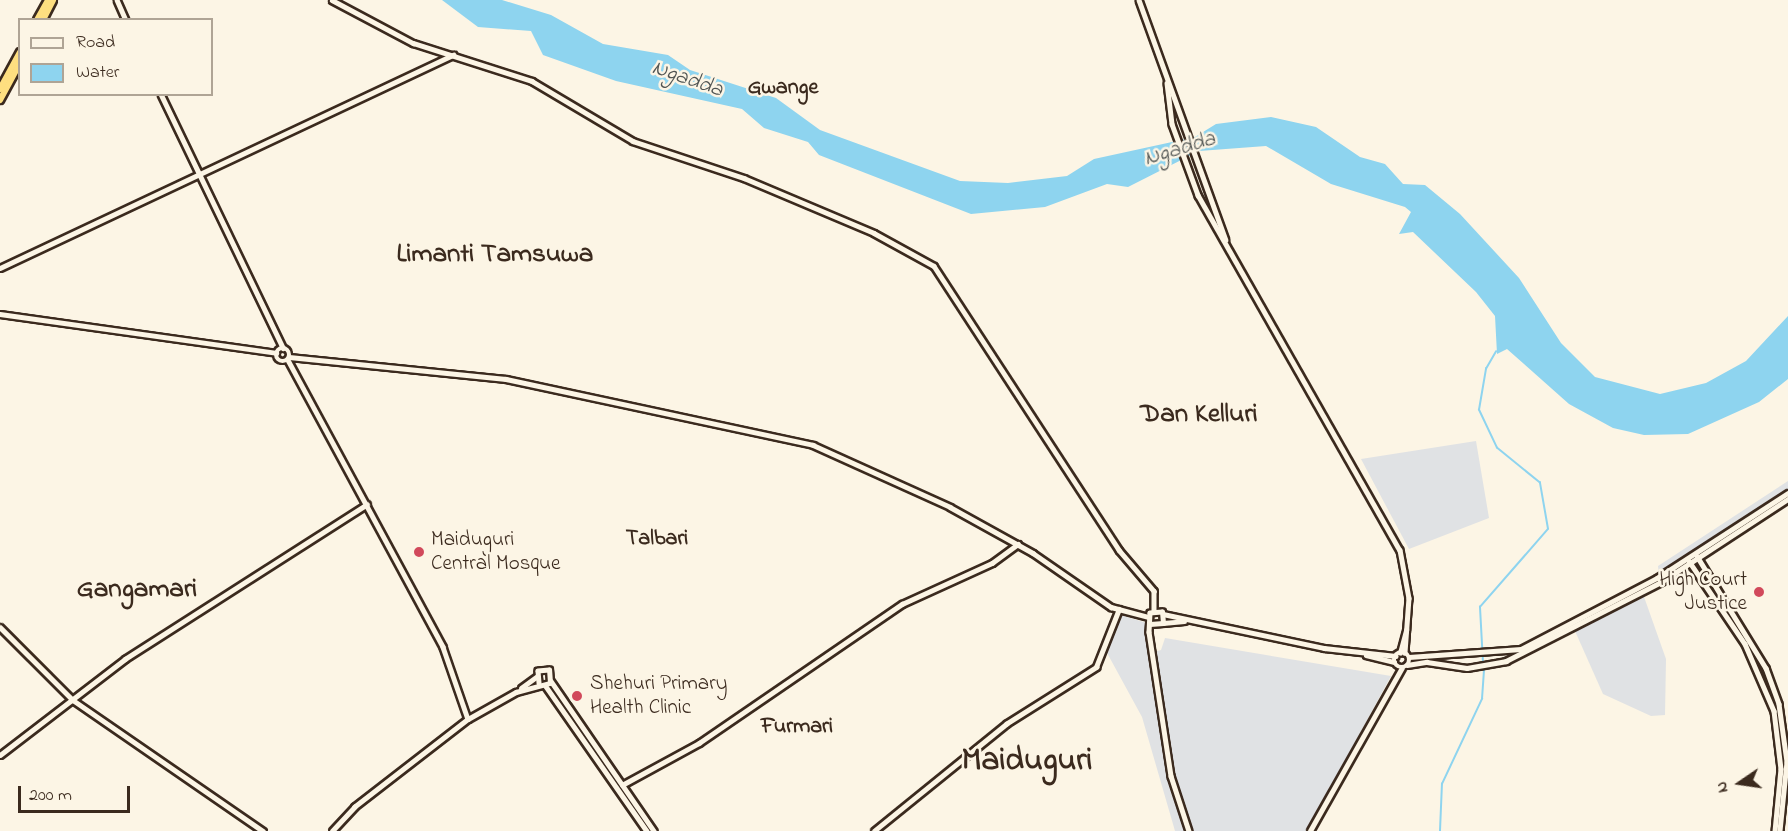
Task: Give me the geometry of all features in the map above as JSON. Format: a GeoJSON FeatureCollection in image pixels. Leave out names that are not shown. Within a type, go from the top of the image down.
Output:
{"type":"FeatureCollection","features":[{"type":"Feature","properties":{"kind":"highway"},"geometry":{"type":"LineString","coordinates":[[38,18],[48,0]]}},
{"type":"Feature","properties":{"kind":"highway"},"geometry":{"type":"LineString","coordinates":[[44,18],[53,0]]}},
{"type":"Feature","properties":{"kind":"highway"},"geometry":{"type":"LineString","coordinates":[[0,89],[18,56]]}},
{"type":"Feature","properties":{"kind":"highway"},"geometry":{"type":"LineString","coordinates":[[0,100],[18,67]]}},
{"type":"Feature","properties":{"kind":"main road"},"geometry":{"type":"LineString","coordinates":[[117,0],[125,18]]}},
{"type":"Feature","properties":{"kind":"main road"},"geometry":{"type":"LineString","coordinates":[[332,0],[402,38],[525,78],[633,141],[800,202],[934,266],[1119,550],[1154,591],[1154,610],[1148,617]]}},
{"type":"Feature","properties":{"kind":"main road"},"geometry":{"type":"LineString","coordinates":[[1139,0],[1167,84],[1187,129],[1228,248]]}},
{"type":"Feature","properties":{"kind":"main road"},"geometry":{"type":"LineString","coordinates":[[0,268],[454,54]]}},
{"type":"Feature","properties":{"kind":"main road"},"geometry":{"type":"LineString","coordinates":[[1167,84],[1175,134],[1189,175],[1228,248],[1400,550],[1408,622],[1400,665],[1310,831]]}},
{"type":"Feature","properties":{"kind":"main road"},"geometry":{"type":"LineString","coordinates":[[162,96],[273,333],[289,356],[293,372],[443,647],[467,706],[468,719]]}},
{"type":"Feature","properties":{"kind":"main road"},"geometry":{"type":"LineString","coordinates":[[0,314],[263,353],[277,354],[283,348]]}},
{"type":"Feature","properties":{"kind":"main road"},"geometry":{"type":"LineString","coordinates":[[273,333],[277,354],[293,372]]}},
{"type":"Feature","properties":{"kind":"main road"},"geometry":{"type":"LineString","coordinates":[[289,356],[506,380],[813,445],[1018,544],[1119,609],[1148,617]]}},
{"type":"Feature","properties":{"kind":"main road"},"geometry":{"type":"LineString","coordinates":[[282,362],[289,356]]}},
{"type":"Feature","properties":{"kind":"main road"},"geometry":{"type":"LineString","coordinates":[[1154,610],[1187,621],[1358,653],[1400,665],[1427,662],[1467,668],[1492,666],[1581,626],[1689,561],[1788,493]]}},
{"type":"Feature","properties":{"kind":"main road"},"geometry":{"type":"LineString","coordinates":[[1696,555],[1788,499]]}},
{"type":"Feature","properties":{"kind":"main road"},"geometry":{"type":"LineString","coordinates":[[0,755],[211,601],[367,504]]}},
{"type":"Feature","properties":{"kind":"main road"},"geometry":{"type":"LineString","coordinates":[[622,785],[699,743],[902,604],[992,563],[1018,544]]}},
{"type":"Feature","properties":{"kind":"main road"},"geometry":{"type":"LineString","coordinates":[[1696,555],[1766,668],[1779,704],[1787,762],[1780,831]]}},
{"type":"Feature","properties":{"kind":"main road"},"geometry":{"type":"LineString","coordinates":[[1358,653],[1467,657],[1490,655],[1539,641],[1689,561]]}},
{"type":"Feature","properties":{"kind":"main road"},"geometry":{"type":"LineString","coordinates":[[1689,561],[1745,644],[1774,711],[1781,769],[1775,831]]}},
{"type":"Feature","properties":{"kind":"main road"},"geometry":{"type":"LineString","coordinates":[[874,831],[1006,724],[1096,667],[1119,609]]}},
{"type":"Feature","properties":{"kind":"main road"},"geometry":{"type":"LineString","coordinates":[[1163,623],[1164,614]]}},
{"type":"Feature","properties":{"kind":"main road"},"geometry":{"type":"LineString","coordinates":[[1148,617],[1170,776],[1189,831]]}},
{"type":"Feature","properties":{"kind":"main road"},"geometry":{"type":"LineString","coordinates":[[1150,624],[1187,621]]}},
{"type":"Feature","properties":{"kind":"main road"},"geometry":{"type":"LineString","coordinates":[[0,627],[73,700],[263,831]]}},
{"type":"Feature","properties":{"kind":"main road"},"geometry":{"type":"LineString","coordinates":[[1400,665],[1403,655]]}},
{"type":"Feature","properties":{"kind":"main road"},"geometry":{"type":"LineString","coordinates":[[332,831],[354,807],[468,719],[537,680],[547,669],[551,681],[654,831]]}},
{"type":"Feature","properties":{"kind":"main road"},"geometry":{"type":"LineString","coordinates":[[537,680],[545,685],[647,831]]}},
{"type":"Feature","properties":{"kind":"main road"},"geometry":{"type":"LineString","coordinates":[[545,685],[551,681]]}},
{"type":"Feature","properties":{"kind":"main road"},"geometry":{"type":"LineString","coordinates":[[467,706],[478,712]]}},
{"type":"Feature","properties":{"kind":"shaded area"},"geometry":{"type":"Polygon","coordinates":[[[1476,441],[1489,518],[1409,549],[1361,459],[1476,441]]]}},
{"type":"Feature","properties":{"kind":"shaded area"},"geometry":{"type":"Polygon","coordinates":[[[1788,481],[1788,489],[1659,574],[1658,566],[1788,481]]]}},
{"type":"Feature","properties":{"kind":"shaded area"},"geometry":{"type":"Polygon","coordinates":[[[1643,594],[1666,659],[1665,715],[1651,716],[1603,694],[1575,631],[1643,594]]]}},
{"type":"Feature","properties":{"kind":"shaded area"},"geometry":{"type":"Polygon","coordinates":[[[1117,614],[1147,623],[1162,716],[1154,652],[1161,650],[1165,638],[1391,676],[1307,831],[1175,831],[1142,717],[1106,651],[1117,614]]]}},
{"type":"Feature","properties":{"kind":"water","name":"Ngadda"},"geometry":{"type":"Polygon","coordinates":[[[442,0],[502,0],[551,15],[603,44],[668,55],[690,70],[776,98],[820,130],[960,181],[1008,183],[1067,176],[1094,159],[1195,137],[1216,124],[1271,117],[1316,127],[1360,157],[1385,164],[1403,184],[1425,185],[1460,214],[1519,278],[1561,343],[1595,377],[1660,394],[1706,383],[1746,361],[1788,316],[1788,379],[1759,402],[1688,434],[1644,435],[1613,428],[1569,404],[1507,349],[1497,354],[1495,316],[1476,292],[1413,232],[1399,234],[1411,212],[1405,207],[1331,184],[1266,146],[1199,151],[1128,187],[1107,184],[1045,207],[971,214],[819,155],[808,142],[764,128],[742,109],[616,81],[543,55],[531,31],[478,27],[442,0]]]}},
{"type":"Feature","properties":{"kind":"waterway"},"geometry":{"type":"LineString","coordinates":[[1483,663],[1480,607],[1548,529],[1540,483],[1497,448],[1479,410],[1486,369],[1496,352]]}},
{"type":"Feature","properties":{"kind":"waterway"},"geometry":{"type":"LineString","coordinates":[[1440,831],[1442,784],[1482,699],[1484,668]]}},
{"type":"Feature","properties":{"kind":"place","name":"Maiduguri Central Mosque"},"geometry":{"type":"Point","coordinates":[419,552]}},
{"type":"Feature","properties":{"kind":"place","name":"High Court Justice"},"geometry":{"type":"Point","coordinates":[1759,592]}},
{"type":"Feature","properties":{"kind":"place","name":"Shehuri Primary Health Clinic"},"geometry":{"type":"Point","coordinates":[577,696]}},
{"type":"Feature","properties":{"kind":"district","name":"Gwange"},"geometry":{"type":"Point","coordinates":[783,89]}},
{"type":"Feature","properties":{"kind":"district","name":"Limanti Tamsuwa"},"geometry":{"type":"Point","coordinates":[495,255]}},
{"type":"Feature","properties":{"kind":"district","name":"Dan Kelluri"},"geometry":{"type":"Point","coordinates":[1199,415]}},
{"type":"Feature","properties":{"kind":"district","name":"Talbari"},"geometry":{"type":"Point","coordinates":[657,540]}},
{"type":"Feature","properties":{"kind":"district","name":"Gangamari"},"geometry":{"type":"Point","coordinates":[137,590]}},
{"type":"Feature","properties":{"kind":"district","name":"Furmari"},"geometry":{"type":"Point","coordinates":[797,728]}},
{"type":"Feature","properties":{"kind":"district","name":"Maiduguri"},"geometry":{"type":"Point","coordinates":[1027,762]}}]}
